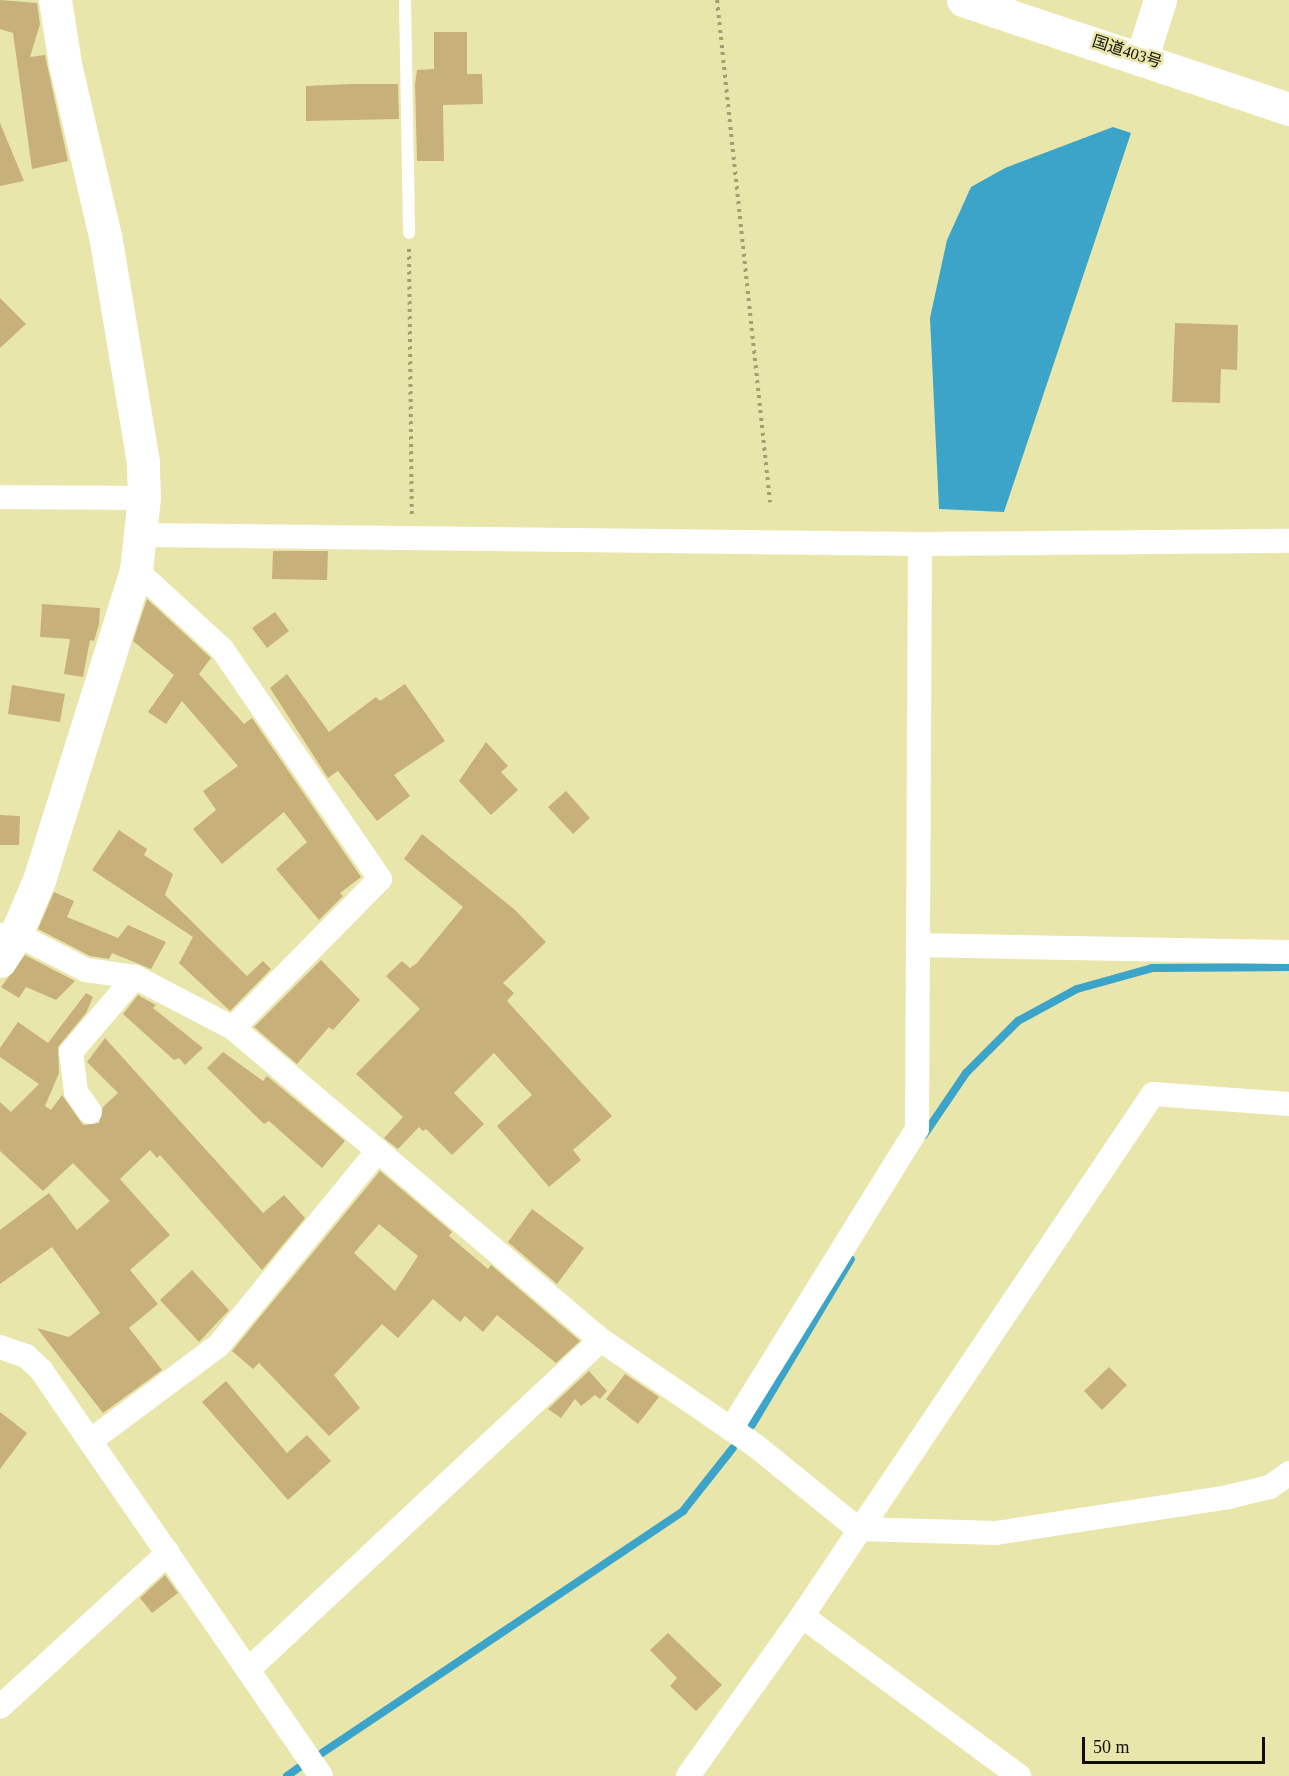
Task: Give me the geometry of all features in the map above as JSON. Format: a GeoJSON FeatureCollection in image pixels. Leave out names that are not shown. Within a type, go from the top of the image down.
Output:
{"type":"FeatureCollection","features":[{"type":"Feature","properties":{"kind":"main road"},"geometry":{"type":"LineString","coordinates":[[5,944],[39,880],[136,570],[144,498],[143,462],[105,236],[65,64],[55,0]]}},
{"type":"Feature","properties":{"kind":"main road","name":"国道403号"},"geometry":{"type":"LineString","coordinates":[[963,0],[1142,57],[1289,109]]}},
{"type":"Feature","properties":{"kind":"main road"},"geometry":{"type":"LineString","coordinates":[[1142,57],[1160,0]]}},
{"type":"Feature","properties":{"kind":"street"},"geometry":{"type":"LineString","coordinates":[[0,497],[144,498]]}},
{"type":"Feature","properties":{"kind":"street"},"geometry":{"type":"LineString","coordinates":[[139,535],[920,544],[1289,541]]}},
{"type":"Feature","properties":{"kind":"street"},"geometry":{"type":"LineString","coordinates":[[731,1429],[917,1129],[920,544]]}},
{"type":"Feature","properties":{"kind":"street"},"geometry":{"type":"LineString","coordinates":[[136,570],[222,649],[380,879],[233,1028]]}},
{"type":"Feature","properties":{"kind":"street"},"geometry":{"type":"LineString","coordinates":[[5,944],[86,970],[135,977],[233,1028],[601,1340],[731,1429],[858,1529],[996,1533],[1228,1497],[1269,1487],[1289,1473]]}},
{"type":"Feature","properties":{"kind":"street"},"geometry":{"type":"LineString","coordinates":[[918,945],[1289,952]]}},
{"type":"Feature","properties":{"kind":"street"},"geometry":{"type":"LineString","coordinates":[[90,1112],[76,1092],[71,1052],[135,977]]}},
{"type":"Feature","properties":{"kind":"street"},"geometry":{"type":"LineString","coordinates":[[688,1776],[802,1616],[858,1529],[1153,1094],[1289,1104]]}},
{"type":"Feature","properties":{"kind":"street"},"geometry":{"type":"LineString","coordinates":[[90,1441],[218,1346],[377,1152]]}},
{"type":"Feature","properties":{"kind":"street"},"geometry":{"type":"LineString","coordinates":[[248,1670],[601,1340]]}},
{"type":"Feature","properties":{"kind":"street"},"geometry":{"type":"LineString","coordinates":[[0,1347],[26,1356],[41,1370],[321,1776]]}},
{"type":"Feature","properties":{"kind":"street"},"geometry":{"type":"LineString","coordinates":[[0,1707],[168,1553]]}},
{"type":"Feature","properties":{"kind":"street"},"geometry":{"type":"LineString","coordinates":[[802,1616],[1019,1776]]}},
{"type":"Feature","properties":{"kind":"lane"},"geometry":{"type":"LineString","coordinates":[[405,0],[409,233]]}},
{"type":"Feature","properties":{"kind":"path"},"geometry":{"type":"LineString","coordinates":[[717,0],[770,502]]}},
{"type":"Feature","properties":{"kind":"path"},"geometry":{"type":"LineString","coordinates":[[409,233],[410,537]]}},
{"type":"Feature","properties":{"kind":"water"},"geometry":{"type":"Polygon","coordinates":[[[1113,127],[1131,133],[1004,512],[939,509],[930,318],[947,240],[971,187],[1005,168],[1113,127]]]}},
{"type":"Feature","properties":{"kind":"building"},"geometry":{"type":"Polygon","coordinates":[[[0,0],[37,3],[40,24],[30,57],[45,55],[68,161],[32,169],[13,33],[0,29],[0,0]]]}},
{"type":"Feature","properties":{"kind":"building"},"geometry":{"type":"Polygon","coordinates":[[[434,32],[467,32],[467,74],[482,74],[483,104],[443,105],[444,161],[417,161],[415,84],[417,70],[434,69],[434,32]]]}},
{"type":"Feature","properties":{"kind":"building"},"geometry":{"type":"Polygon","coordinates":[[[398,84],[399,119],[306,121],[306,86],[398,84]]]}},
{"type":"Feature","properties":{"kind":"building"},"geometry":{"type":"Polygon","coordinates":[[[0,123],[24,181],[0,186],[0,123]]]}},
{"type":"Feature","properties":{"kind":"building"},"geometry":{"type":"Polygon","coordinates":[[[0,298],[26,324],[0,348],[0,298]]]}},
{"type":"Feature","properties":{"kind":"building"},"geometry":{"type":"Polygon","coordinates":[[[1175,323],[1238,325],[1237,370],[1221,369],[1220,403],[1172,402],[1175,323]]]}},
{"type":"Feature","properties":{"kind":"building"},"geometry":{"type":"Polygon","coordinates":[[[273,551],[328,551],[327,580],[272,579],[273,551]]]}},
{"type":"Feature","properties":{"kind":"building"},"geometry":{"type":"Polygon","coordinates":[[[147,599],[211,658],[199,674],[244,724],[252,718],[361,877],[340,893],[343,896],[319,920],[276,869],[307,842],[284,812],[222,864],[193,829],[216,810],[203,791],[238,766],[182,701],[166,724],[148,712],[174,675],[133,641],[147,599]]]}},
{"type":"Feature","properties":{"kind":"building"},"geometry":{"type":"Polygon","coordinates":[[[42,604],[100,608],[99,624],[94,641],[90,640],[83,677],[64,674],[70,639],[40,637],[42,604]]]}},
{"type":"Feature","properties":{"kind":"building"},"geometry":{"type":"Polygon","coordinates":[[[275,612],[289,631],[267,648],[252,628],[275,612]]]}},
{"type":"Feature","properties":{"kind":"building"},"geometry":{"type":"Polygon","coordinates":[[[287,674],[329,732],[376,697],[380,701],[405,684],[445,741],[394,775],[410,796],[377,821],[338,771],[328,778],[270,688],[287,674]]]}},
{"type":"Feature","properties":{"kind":"building"},"geometry":{"type":"Polygon","coordinates":[[[12,685],[65,694],[60,722],[8,714],[12,685]]]}},
{"type":"Feature","properties":{"kind":"building"},"geometry":{"type":"Polygon","coordinates":[[[486,742],[508,766],[501,772],[518,790],[491,815],[459,781],[486,742]]]}},
{"type":"Feature","properties":{"kind":"building"},"geometry":{"type":"Polygon","coordinates":[[[566,791],[590,818],[573,834],[548,807],[566,791]]]}},
{"type":"Feature","properties":{"kind":"building"},"geometry":{"type":"Polygon","coordinates":[[[0,815],[20,816],[19,845],[0,845],[0,815]]]}},
{"type":"Feature","properties":{"kind":"building"},"geometry":{"type":"Polygon","coordinates":[[[119,830],[147,849],[144,855],[173,874],[165,895],[247,976],[263,961],[271,969],[230,1011],[179,963],[193,937],[92,870],[119,830]]]}},
{"type":"Feature","properties":{"kind":"building"},"geometry":{"type":"Polygon","coordinates":[[[422,834],[515,910],[546,942],[503,983],[514,993],[507,1001],[612,1116],[573,1150],[581,1160],[549,1187],[497,1126],[532,1095],[494,1053],[454,1093],[484,1124],[452,1155],[426,1129],[423,1131],[419,1127],[398,1149],[384,1138],[403,1117],[356,1074],[420,1009],[386,976],[402,961],[410,968],[417,963],[463,907],[404,859],[422,834]]]}},
{"type":"Feature","properties":{"kind":"building"},"geometry":{"type":"Polygon","coordinates":[[[54,892],[74,901],[67,917],[118,938],[128,925],[166,942],[151,969],[112,953],[109,959],[90,956],[38,929],[54,892]]]}},
{"type":"Feature","properties":{"kind":"building"},"geometry":{"type":"Polygon","coordinates":[[[25,955],[75,981],[56,1000],[26,987],[19,998],[1,987],[25,955]]]}},
{"type":"Feature","properties":{"kind":"building"},"geometry":{"type":"Polygon","coordinates":[[[321,960],[360,1000],[333,1030],[329,1027],[297,1064],[254,1027],[321,960]]]}},
{"type":"Feature","properties":{"kind":"building"},"geometry":{"type":"Polygon","coordinates":[[[86,993],[93,997],[86,1013],[58,1047],[59,1073],[45,1106],[51,1110],[62,1095],[83,1125],[99,1123],[103,1107],[118,1093],[87,1062],[105,1038],[263,1213],[284,1195],[305,1218],[262,1270],[160,1155],[157,1158],[150,1150],[120,1179],[170,1235],[130,1270],[158,1304],[129,1328],[162,1370],[103,1413],[37,1328],[69,1337],[100,1313],[52,1247],[0,1284],[0,1230],[49,1193],[77,1230],[110,1201],[73,1163],[43,1191],[0,1151],[0,1102],[11,1112],[39,1084],[0,1057],[0,1048],[18,1022],[48,1043],[86,993]]]}},
{"type":"Feature","properties":{"kind":"building"},"geometry":{"type":"Polygon","coordinates":[[[138,995],[156,1005],[153,1008],[203,1048],[185,1065],[179,1058],[174,1060],[123,1014],[138,995]]]}},
{"type":"Feature","properties":{"kind":"building"},"geometry":{"type":"Polygon","coordinates":[[[223,1052],[263,1081],[267,1076],[345,1141],[322,1168],[269,1121],[264,1124],[207,1068],[223,1052]]]}},
{"type":"Feature","properties":{"kind":"building"},"geometry":{"type":"Polygon","coordinates":[[[380,1171],[452,1232],[449,1236],[488,1269],[491,1265],[580,1341],[556,1363],[497,1315],[483,1332],[465,1316],[460,1322],[433,1299],[398,1338],[382,1324],[334,1375],[360,1408],[329,1436],[259,1363],[253,1369],[232,1351],[380,1171]],[[379,1224],[354,1253],[395,1291],[418,1256],[379,1224]]]}},
{"type":"Feature","properties":{"kind":"building"},"geometry":{"type":"Polygon","coordinates":[[[532,1209],[584,1248],[557,1284],[508,1242],[532,1209]]]}},
{"type":"Feature","properties":{"kind":"building"},"geometry":{"type":"Polygon","coordinates":[[[192,1270],[229,1310],[199,1342],[160,1300],[192,1270]]]}},
{"type":"Feature","properties":{"kind":"building"},"geometry":{"type":"Polygon","coordinates":[[[1109,1367],[1127,1385],[1102,1410],[1084,1391],[1109,1367]]]}},
{"type":"Feature","properties":{"kind":"building"},"geometry":{"type":"Polygon","coordinates":[[[589,1371],[607,1391],[600,1399],[595,1395],[581,1406],[575,1399],[561,1418],[548,1409],[589,1371]]]}},
{"type":"Feature","properties":{"kind":"building"},"geometry":{"type":"Polygon","coordinates":[[[625,1374],[659,1397],[638,1424],[606,1399],[625,1374]]]}},
{"type":"Feature","properties":{"kind":"building"},"geometry":{"type":"Polygon","coordinates":[[[226,1381],[287,1453],[307,1435],[331,1461],[288,1500],[202,1402],[226,1381]]]}},
{"type":"Feature","properties":{"kind":"building"},"geometry":{"type":"Polygon","coordinates":[[[0,1412],[27,1433],[0,1469],[0,1412]]]}},
{"type":"Feature","properties":{"kind":"building"},"geometry":{"type":"Polygon","coordinates":[[[165,1575],[178,1593],[152,1613],[140,1598],[165,1575]]]}},
{"type":"Feature","properties":{"kind":"building"},"geometry":{"type":"Polygon","coordinates":[[[668,1633],[722,1685],[696,1711],[670,1686],[677,1678],[650,1650],[668,1633]]]}},
{"type":"Feature","properties":{"kind":"waterway"},"geometry":{"type":"LineString","coordinates":[[924,1135],[966,1073],[1018,1021],[1077,989],[1152,968],[1289,967]]}},
{"type":"Feature","properties":{"kind":"waterway"},"geometry":{"type":"LineString","coordinates":[[752,1425],[851,1259]]}},
{"type":"Feature","properties":{"kind":"waterway"},"geometry":{"type":"LineString","coordinates":[[322,1753],[683,1511],[733,1448]]}},
{"type":"Feature","properties":{"kind":"waterway"},"geometry":{"type":"LineString","coordinates":[[287,1776],[300,1767]]}}]}
